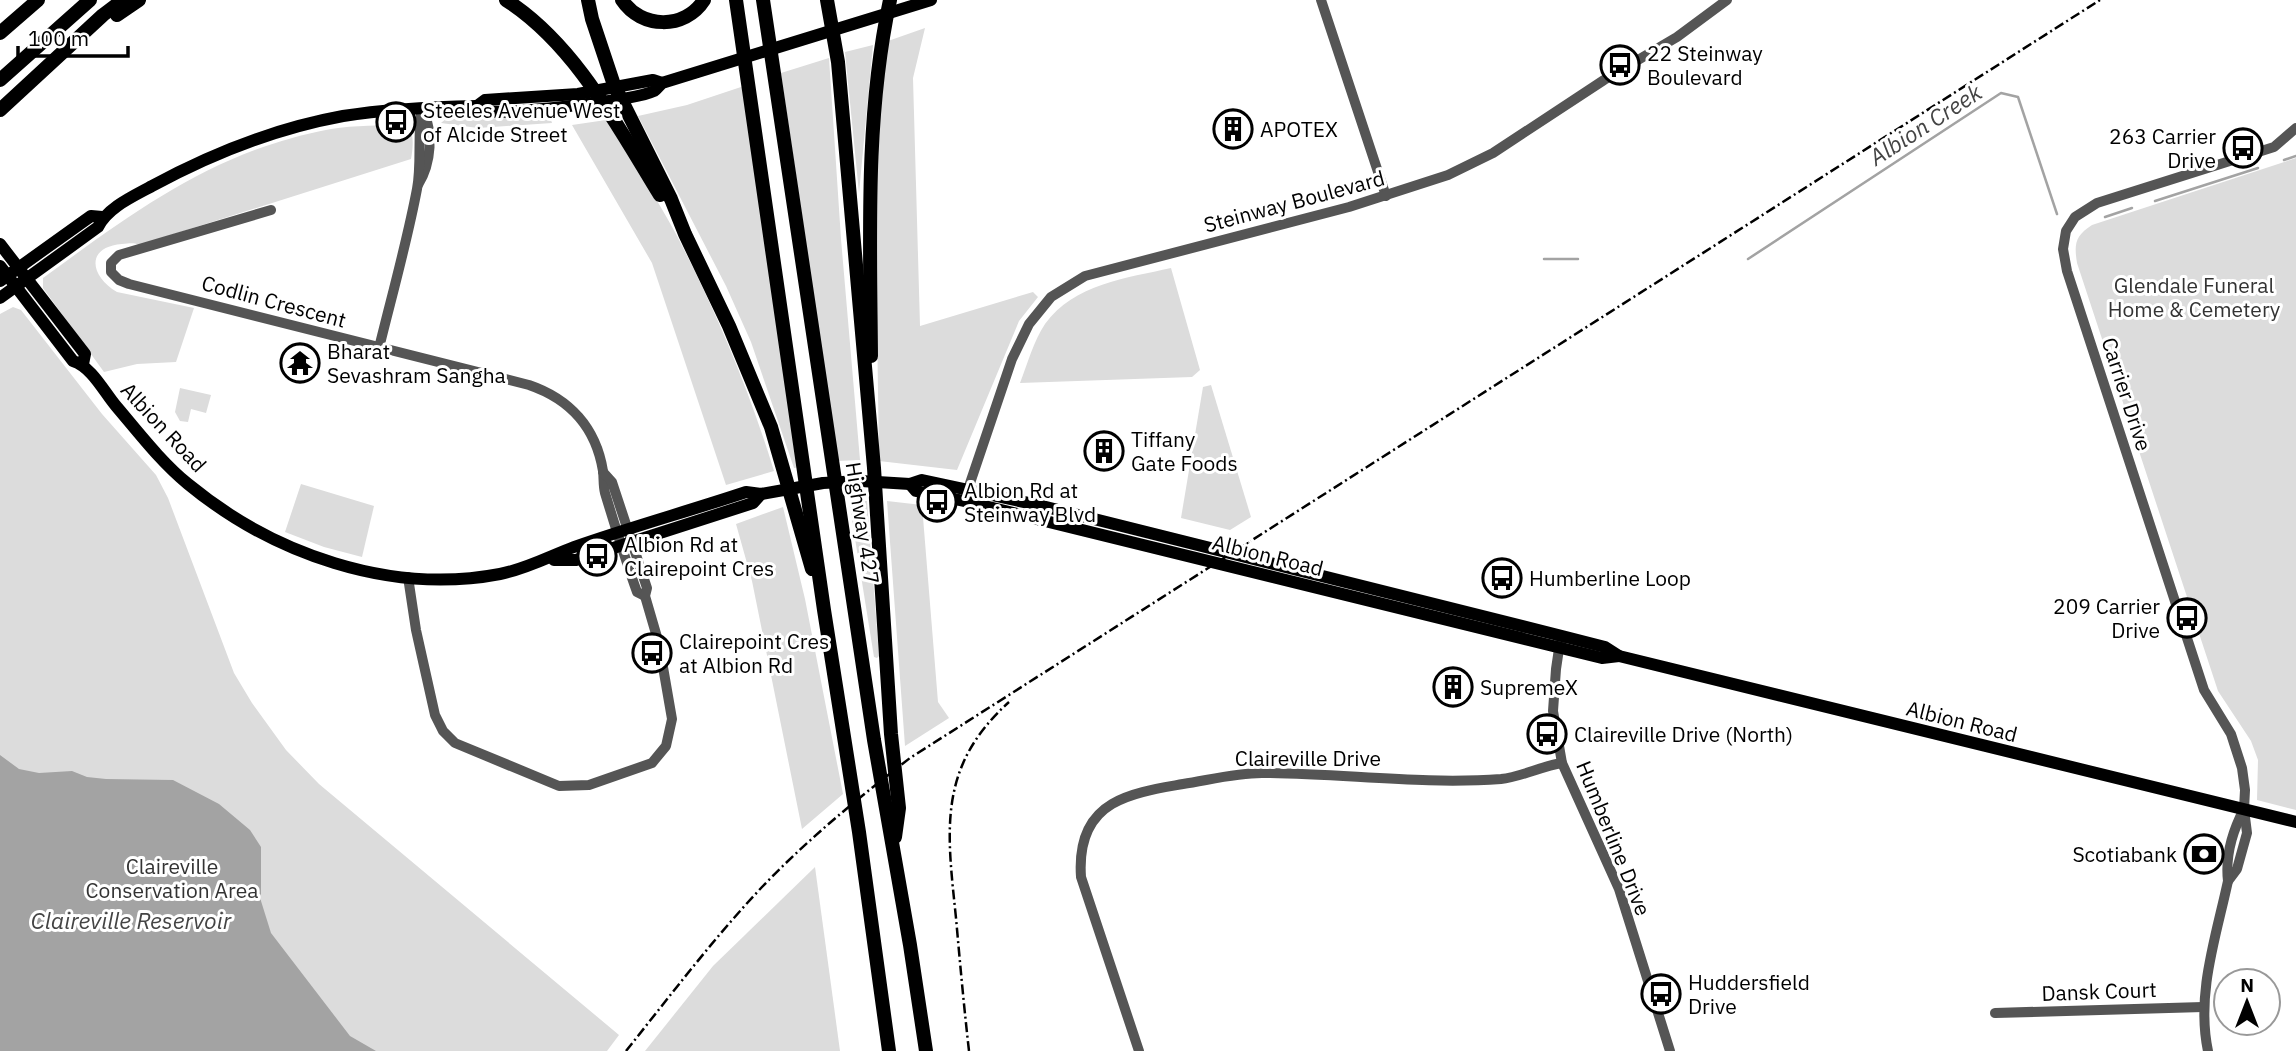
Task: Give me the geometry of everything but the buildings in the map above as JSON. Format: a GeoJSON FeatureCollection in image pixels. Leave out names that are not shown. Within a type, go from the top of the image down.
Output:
{"type":"FeatureCollection","features":[{"type":"Feature","properties":{"kind":"highway"},"geometry":{"type":"LineString","coordinates":[[0,33],[38,0]]}},
{"type":"Feature","properties":{"kind":"highway"},"geometry":{"type":"LineString","coordinates":[[0,80],[90,0]]}},
{"type":"Feature","properties":{"kind":"highway"},"geometry":{"type":"LineString","coordinates":[[0,110],[87,29],[123,0]]}},
{"type":"Feature","properties":{"kind":"highway"},"geometry":{"type":"LineString","coordinates":[[87,29],[108,20],[139,0]]}},
{"type":"Feature","properties":{"kind":"highway"},"geometry":{"type":"LineString","coordinates":[[506,0],[551,39],[580,72],[685,234]]}},
{"type":"Feature","properties":{"kind":"highway"},"geometry":{"type":"LineString","coordinates":[[588,0],[605,60],[729,326],[771,427],[778,453],[805,522],[824,610],[859,832],[888,1051]]}},
{"type":"Feature","properties":{"kind":"highway"},"geometry":{"type":"LineString","coordinates":[[622,0],[629,11],[649,21],[668,23],[685,17],[704,0]]}},
{"type":"Feature","properties":{"kind":"highway"},"geometry":{"type":"LineString","coordinates":[[736,0],[802,452],[805,522]]}},
{"type":"Feature","properties":{"kind":"highway","name":"Highway 427"},"geometry":{"type":"LineString","coordinates":[[763,0],[874,740],[893,812]]}},
{"type":"Feature","properties":{"kind":"highway"},"geometry":{"type":"LineString","coordinates":[[872,452],[872,141],[881,40],[890,0]]}},
{"type":"Feature","properties":{"kind":"highway"},"geometry":{"type":"LineString","coordinates":[[828,1],[838,62],[877,513],[891,734],[894,849],[926,1051]]}},
{"type":"Feature","properties":{"kind":"main road"},"geometry":{"type":"LineString","coordinates":[[0,298],[6,278],[22,273],[98,227],[102,217],[130,198],[221,152],[264,137],[344,116],[422,108],[477,106],[485,100],[578,94],[653,80],[662,83],[931,0]]}},
{"type":"Feature","properties":{"kind":"main road","name":"Albion Road"},"geometry":{"type":"LineString","coordinates":[[0,244],[85,354],[83,364]]}},
{"type":"Feature","properties":{"kind":"main road","name":"Albion Road"},"geometry":{"type":"LineString","coordinates":[[6,278],[73,361],[83,364],[183,480],[222,509],[265,535],[322,559],[365,570],[435,579],[501,573],[542,560],[576,560],[624,538],[746,492],[761,494],[835,482],[910,484],[916,492],[966,494],[1192,545],[1560,641]]}},
{"type":"Feature","properties":{"kind":"main road","name":"Albion Road"},"geometry":{"type":"LineString","coordinates":[[966,494],[1180,553],[1560,641],[1605,647],[1619,656],[2296,822]]}},
{"type":"Feature","properties":{"kind":"street"},"geometry":{"type":"LineString","coordinates":[[1321,0],[1386,196]]}},
{"type":"Feature","properties":{"kind":"street","name":"Steinway Boulevard"},"geometry":{"type":"LineString","coordinates":[[966,494],[1020,342],[1040,309],[1059,290],[1085,276],[1386,196],[1448,175],[1493,153],[1604,80],[1677,37],[1727,0]]}},
{"type":"Feature","properties":{"kind":"street"},"geometry":{"type":"LineString","coordinates":[[379,348],[418,185],[425,173],[429,153],[429,123],[422,108]]}},
{"type":"Feature","properties":{"kind":"street","name":"Carrier Drive"},"geometry":{"type":"LineString","coordinates":[[2208,1051],[2203,1007],[2210,960],[2228,881],[2237,869],[2247,832],[2240,759],[2231,734],[2204,690],[2067,271],[2063,243],[2066,231],[2075,217],[2097,202],[2274,147],[2296,128]]}},
{"type":"Feature","properties":{"kind":"street","name":"Codlin Crescent"},"geometry":{"type":"LineString","coordinates":[[271,209],[119,255],[111,263],[111,272],[119,280],[129,284],[529,385],[554,394],[573,408],[585,424],[596,447],[603,472],[612,482],[637,592],[645,596],[659,644],[672,726],[666,746],[658,758],[645,767],[589,785],[567,787],[551,784],[455,743],[443,731],[435,715],[416,630],[408,577]]}},
{"type":"Feature","properties":{"kind":"street","name":"Humberline Drive"},"geometry":{"type":"LineString","coordinates":[[1560,641],[1553,711],[1562,763],[1619,889],[1670,1051]]}},
{"type":"Feature","properties":{"kind":"street","name":"Claireville Drive"},"geometry":{"type":"LineString","coordinates":[[1139,1051],[1081,877],[1079,856],[1086,834],[1092,822],[1110,805],[1122,799],[1166,788],[1247,774],[1504,779],[1562,763]]}},
{"type":"Feature","properties":{"kind":"street","name":"Dansk Court"},"geometry":{"type":"LineString","coordinates":[[1995,1013],[2203,1007]]}},
{"type":"Feature","properties":{"kind":"green space"},"geometry":{"type":"Polygon","coordinates":[[[925,28],[913,78],[920,326],[1033,292],[1038,297],[1019,321],[957,470],[879,461],[877,139],[888,41],[925,28]]]}},
{"type":"Feature","properties":{"kind":"green space"},"geometry":{"type":"Polygon","coordinates":[[[873,45],[859,193],[845,52],[873,45]]]}},
{"type":"Feature","properties":{"kind":"green space"},"geometry":{"type":"Polygon","coordinates":[[[829,58],[860,460],[838,461],[781,73],[829,58]]]}},
{"type":"Feature","properties":{"kind":"green space"},"geometry":{"type":"Polygon","coordinates":[[[744,86],[800,467],[794,468],[751,342],[726,286],[638,116],[687,105],[744,86]]]}},
{"type":"Feature","properties":{"kind":"green space"},"geometry":{"type":"Polygon","coordinates":[[[543,113],[550,117],[552,123],[478,128],[441,123],[448,117],[543,113]]]}},
{"type":"Feature","properties":{"kind":"green space"},"geometry":{"type":"Polygon","coordinates":[[[606,120],[668,219],[705,292],[743,380],[774,471],[726,485],[652,263],[572,125],[606,120]]]}},
{"type":"Feature","properties":{"kind":"green space"},"geometry":{"type":"Polygon","coordinates":[[[406,124],[412,135],[411,159],[139,245],[132,243],[110,246],[97,256],[97,271],[117,292],[194,308],[176,362],[137,364],[104,372],[43,288],[43,278],[111,229],[178,186],[214,168],[289,139],[331,129],[406,124]]]}},
{"type":"Feature","properties":{"kind":"green space","name":"Glendale Funeral Home & Cemetery"},"geometry":{"type":"Polygon","coordinates":[[[2296,158],[2296,810],[2257,800],[2258,760],[2251,741],[2218,691],[2077,263],[2076,251],[2079,237],[2092,225],[2296,158]]]}},
{"type":"Feature","properties":{"kind":"green space"},"geometry":{"type":"Polygon","coordinates":[[[1171,268],[1200,370],[1192,377],[1020,383],[1041,330],[1057,311],[1071,300],[1102,285],[1171,268]]]}},
{"type":"Feature","properties":{"kind":"green space","name":"Claireville Conservation Area"},"geometry":{"type":"Polygon","coordinates":[[[13,307],[21,310],[102,414],[156,475],[168,498],[234,673],[286,750],[319,784],[619,1035],[607,1051],[0,1051],[0,314],[13,307]]]}},
{"type":"Feature","properties":{"kind":"green space"},"geometry":{"type":"Polygon","coordinates":[[[1211,385],[1251,517],[1230,530],[1181,518],[1203,387],[1211,385]]]}},
{"type":"Feature","properties":{"kind":"green space"},"geometry":{"type":"Polygon","coordinates":[[[180,388],[211,395],[206,413],[191,409],[188,422],[180,421],[175,412],[180,388]]]}},
{"type":"Feature","properties":{"kind":"green space"},"geometry":{"type":"Polygon","coordinates":[[[301,484],[374,506],[362,557],[324,547],[285,532],[301,484]]]}},
{"type":"Feature","properties":{"kind":"green space"},"geometry":{"type":"Polygon","coordinates":[[[849,501],[867,501],[879,656],[877,658],[874,657],[849,501]]]}},
{"type":"Feature","properties":{"kind":"green space"},"geometry":{"type":"Polygon","coordinates":[[[887,501],[922,505],[938,702],[949,718],[905,746],[887,501]]]}},
{"type":"Feature","properties":{"kind":"green space"},"geometry":{"type":"Polygon","coordinates":[[[783,507],[805,599],[843,794],[802,829],[752,581],[736,524],[783,507]]]}},
{"type":"Feature","properties":{"kind":"green space"},"geometry":{"type":"Polygon","coordinates":[[[815,867],[840,1051],[645,1051],[713,966],[815,867]]]}},
{"type":"Feature","properties":{"kind":"water","name":"Claireville Reservoir"},"geometry":{"type":"Polygon","coordinates":[[[0,755],[19,769],[39,773],[72,771],[87,777],[106,779],[173,780],[219,804],[250,830],[261,847],[261,901],[271,933],[350,1036],[376,1051],[0,1051],[0,755]]]}},
{"type":"Feature","properties":{"kind":"waterway","name":"Albion Creek"},"geometry":{"type":"LineString","coordinates":[[1748,259],[2001,93],[2018,97],[2057,214]]}},
{"type":"Feature","properties":{"kind":"waterway","name":"Albion Creek"},"geometry":{"type":"LineString","coordinates":[[2284,160],[2296,156]]}},
{"type":"Feature","properties":{"kind":"waterway","name":"Albion Creek"},"geometry":{"type":"LineString","coordinates":[[2155,201],[2258,168]]}},
{"type":"Feature","properties":{"kind":"waterway","name":"Albion Creek"},"geometry":{"type":"LineString","coordinates":[[2105,217],[2132,208]]}},
{"type":"Feature","properties":{"kind":"waterway"},"geometry":{"type":"LineString","coordinates":[[1544,259],[1578,259]]}},
{"type":"Feature","properties":{"kind":"railway"},"geometry":{"type":"LineString","coordinates":[[626,1051],[709,947],[762,887],[833,820],[910,758],[2100,0]]}},
{"type":"Feature","properties":{"kind":"railway"},"geometry":{"type":"LineString","coordinates":[[969,1051],[950,857],[952,802],[958,776],[969,751],[986,726],[1009,702]]}},
{"type":"Feature","properties":{"kind":"place","name":"22 Steinway Boulevard"},"geometry":{"type":"Point","coordinates":[1620,65]}},
{"type":"Feature","properties":{"kind":"place","name":"Steeles Avenue West of Alcide Street"},"geometry":{"type":"Point","coordinates":[396,122]}},
{"type":"Feature","properties":{"kind":"place","name":"APOTEX"},"geometry":{"type":"Point","coordinates":[1233,129]}},
{"type":"Feature","properties":{"kind":"place","name":"263 Carrier Drive"},"geometry":{"type":"Point","coordinates":[2243,148]}},
{"type":"Feature","properties":{"kind":"place","name":"Bharat Sevashram Sangha"},"geometry":{"type":"Point","coordinates":[300,363]}},
{"type":"Feature","properties":{"kind":"place","name":"Tiffany Gate Foods"},"geometry":{"type":"Point","coordinates":[1104,451]}},
{"type":"Feature","properties":{"kind":"place","name":"Albion Rd at Steinway Blvd"},"geometry":{"type":"Point","coordinates":[937,502]}},
{"type":"Feature","properties":{"kind":"place","name":"Albion Rd at Clairepoint Cres"},"geometry":{"type":"Point","coordinates":[597,556]}},
{"type":"Feature","properties":{"kind":"place","name":"Humberline Loop"},"geometry":{"type":"Point","coordinates":[1502,578]}},
{"type":"Feature","properties":{"kind":"place","name":"209 Carrier Drive"},"geometry":{"type":"Point","coordinates":[2187,618]}},
{"type":"Feature","properties":{"kind":"place","name":"Clairepoint Cres at Albion Rd"},"geometry":{"type":"Point","coordinates":[652,653]}},
{"type":"Feature","properties":{"kind":"place","name":"SupremeX"},"geometry":{"type":"Point","coordinates":[1453,687]}},
{"type":"Feature","properties":{"kind":"place","name":"Claireville Drive (North)"},"geometry":{"type":"Point","coordinates":[1547,734]}},
{"type":"Feature","properties":{"kind":"place","name":"Scotiabank"},"geometry":{"type":"Point","coordinates":[2204,854]}},
{"type":"Feature","properties":{"kind":"place","name":"Huddersfield Drive"},"geometry":{"type":"Point","coordinates":[1661,994]}}]}
